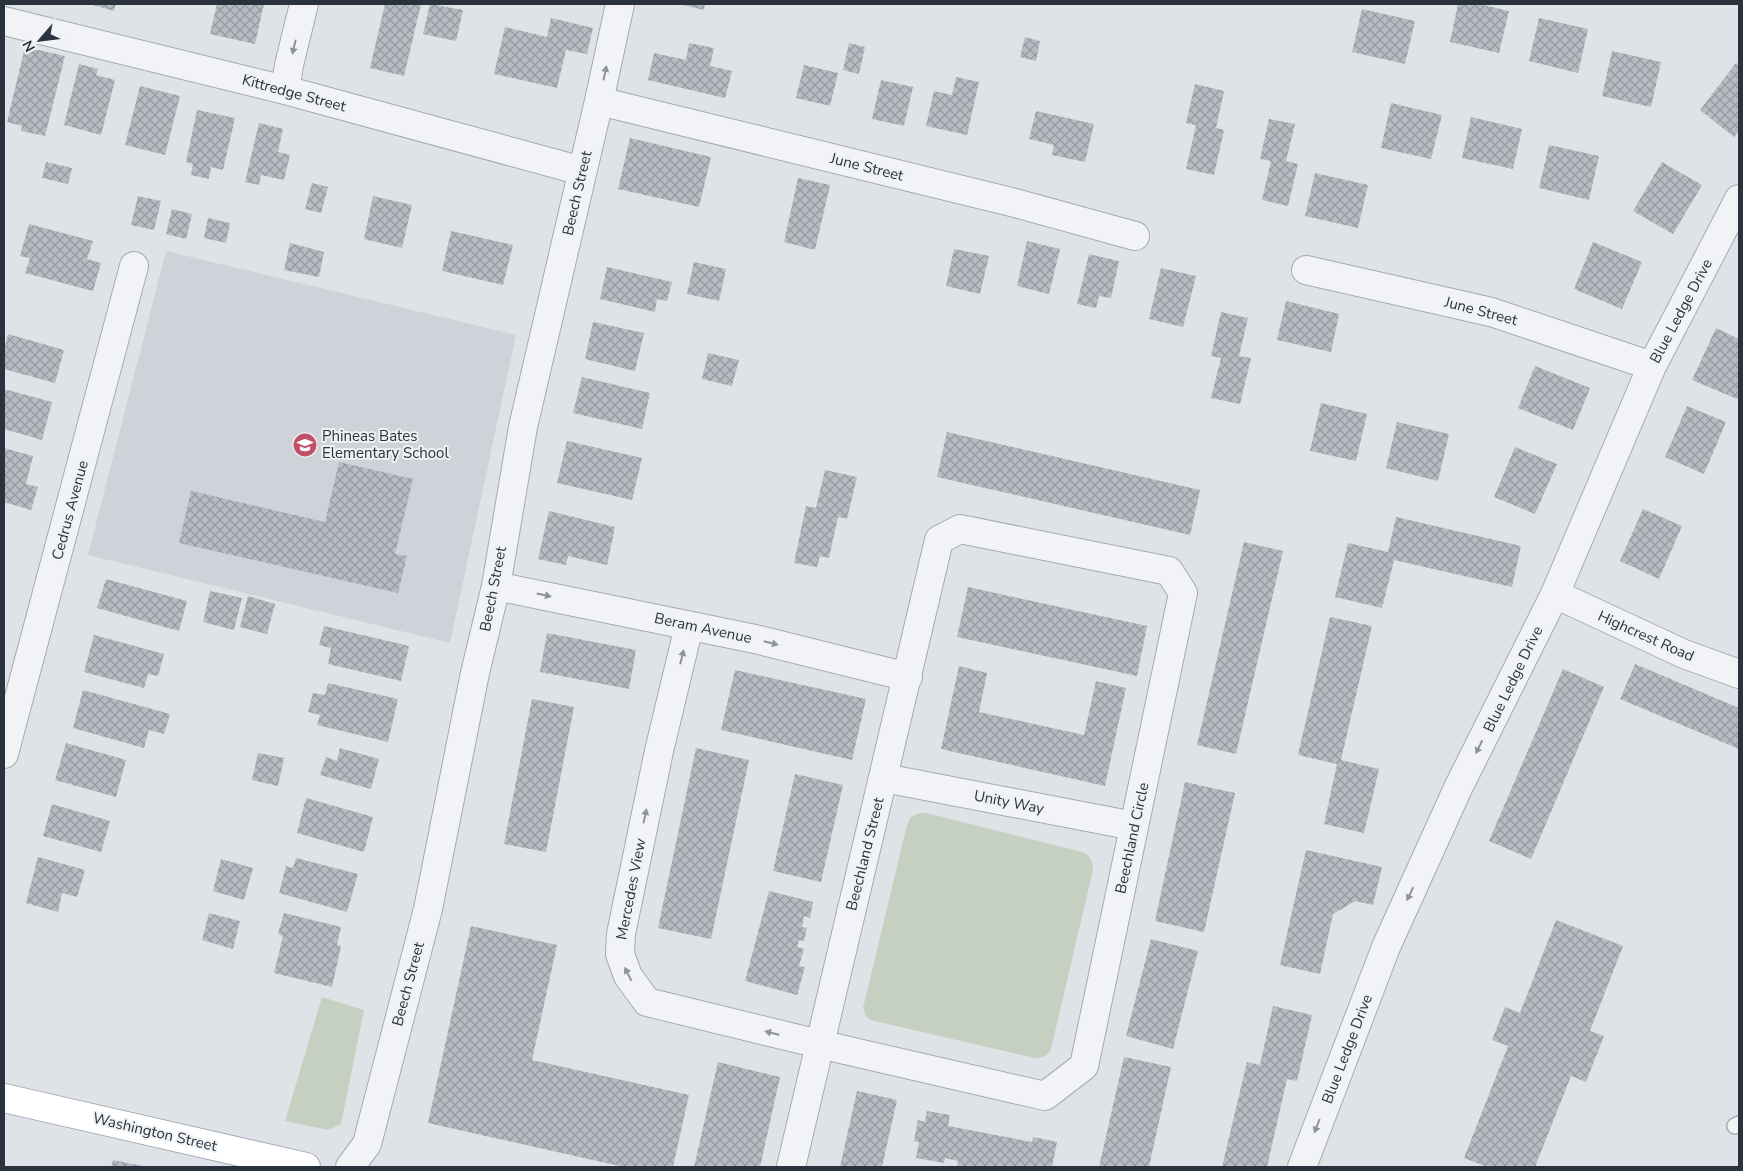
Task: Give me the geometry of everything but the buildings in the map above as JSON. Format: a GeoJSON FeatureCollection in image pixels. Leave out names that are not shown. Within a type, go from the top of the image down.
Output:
{"type":"FeatureCollection","features":[{"type":"Feature","properties":{"kind":"main road","name":"Washington Street"},"geometry":{"type":"LineString","coordinates":[[4,1098],[306,1167]]}},
{"type":"Feature","properties":{"kind":"street"},"geometry":{"type":"LineString","coordinates":[[285,90],[304,4]]}},
{"type":"Feature","properties":{"kind":"street","name":"Beech Street"},"geometry":{"type":"LineString","coordinates":[[350,1167],[367,1144],[428,909],[475,673],[496,586],[523,427],[620,4]]}},
{"type":"Feature","properties":{"kind":"street","name":"Kittredge Street"},"geometry":{"type":"LineString","coordinates":[[4,20],[285,90],[582,171]]}},
{"type":"Feature","properties":{"kind":"street","name":"June Street"},"geometry":{"type":"LineString","coordinates":[[599,101],[1015,203],[1135,236]]}},
{"type":"Feature","properties":{"kind":"street","name":"Blue Ledge Drive"},"geometry":{"type":"LineString","coordinates":[[1302,1167],[1386,947],[1458,788],[1555,594],[1652,366],[1739,199]]}},
{"type":"Feature","properties":{"kind":"street","name":"Cedrus Avenue"},"geometry":{"type":"LineString","coordinates":[[4,754],[134,266]]}},
{"type":"Feature","properties":{"kind":"street","name":"June Street"},"geometry":{"type":"LineString","coordinates":[[1306,270],[1492,312],[1652,366]]}},
{"type":"Feature","properties":{"kind":"street","name":"Beechland Circle"},"geometry":{"type":"LineString","coordinates":[[819,1044],[1044,1096],[1084,1066],[1183,593],[1170,571],[960,529],[940,540]]}},
{"type":"Feature","properties":{"kind":"street","name":"Beechland Street"},"geometry":{"type":"LineString","coordinates":[[792,1167],[819,1044],[940,540]]}},
{"type":"Feature","properties":{"kind":"street","name":"Beram Avenue"},"geometry":{"type":"LineString","coordinates":[[496,586],[755,639],[908,677]]}},
{"type":"Feature","properties":{"kind":"street","name":"Highcrest Road"},"geometry":{"type":"LineString","coordinates":[[1555,594],[1684,654],[1739,674]]}},
{"type":"Feature","properties":{"kind":"street","name":"Mercedes View"},"geometry":{"type":"LineString","coordinates":[[689,626],[659,751],[621,934],[620,954],[628,976],[647,1002],[819,1044]]}},
{"type":"Feature","properties":{"kind":"street","name":"Unity Way"},"geometry":{"type":"LineString","coordinates":[[884,778],[1134,826]]}},
{"type":"Feature","properties":{"kind":"shaded area","name":"Phineas Bates Elementary School"},"geometry":{"type":"Polygon","coordinates":[[[166,251],[516,335],[450,643],[88,555],[166,251]]]}},
{"type":"Feature","properties":{"kind":"green space"},"geometry":{"type":"Polygon","coordinates":[[[919,813],[926,813],[1082,852],[1091,859],[1093,870],[1051,1049],[1044,1056],[1034,1058],[870,1020],[866,1016],[863,1008],[907,825],[911,817],[919,813]]]}},
{"type":"Feature","properties":{"kind":"green space"},"geometry":{"type":"Polygon","coordinates":[[[322,997],[364,1010],[341,1124],[328,1130],[285,1121],[322,997]]]}},
{"type":"Feature","properties":{"kind":"place","name":"Phineas Bates Elementary School"},"geometry":{"type":"Point","coordinates":[305,445]}}]}
